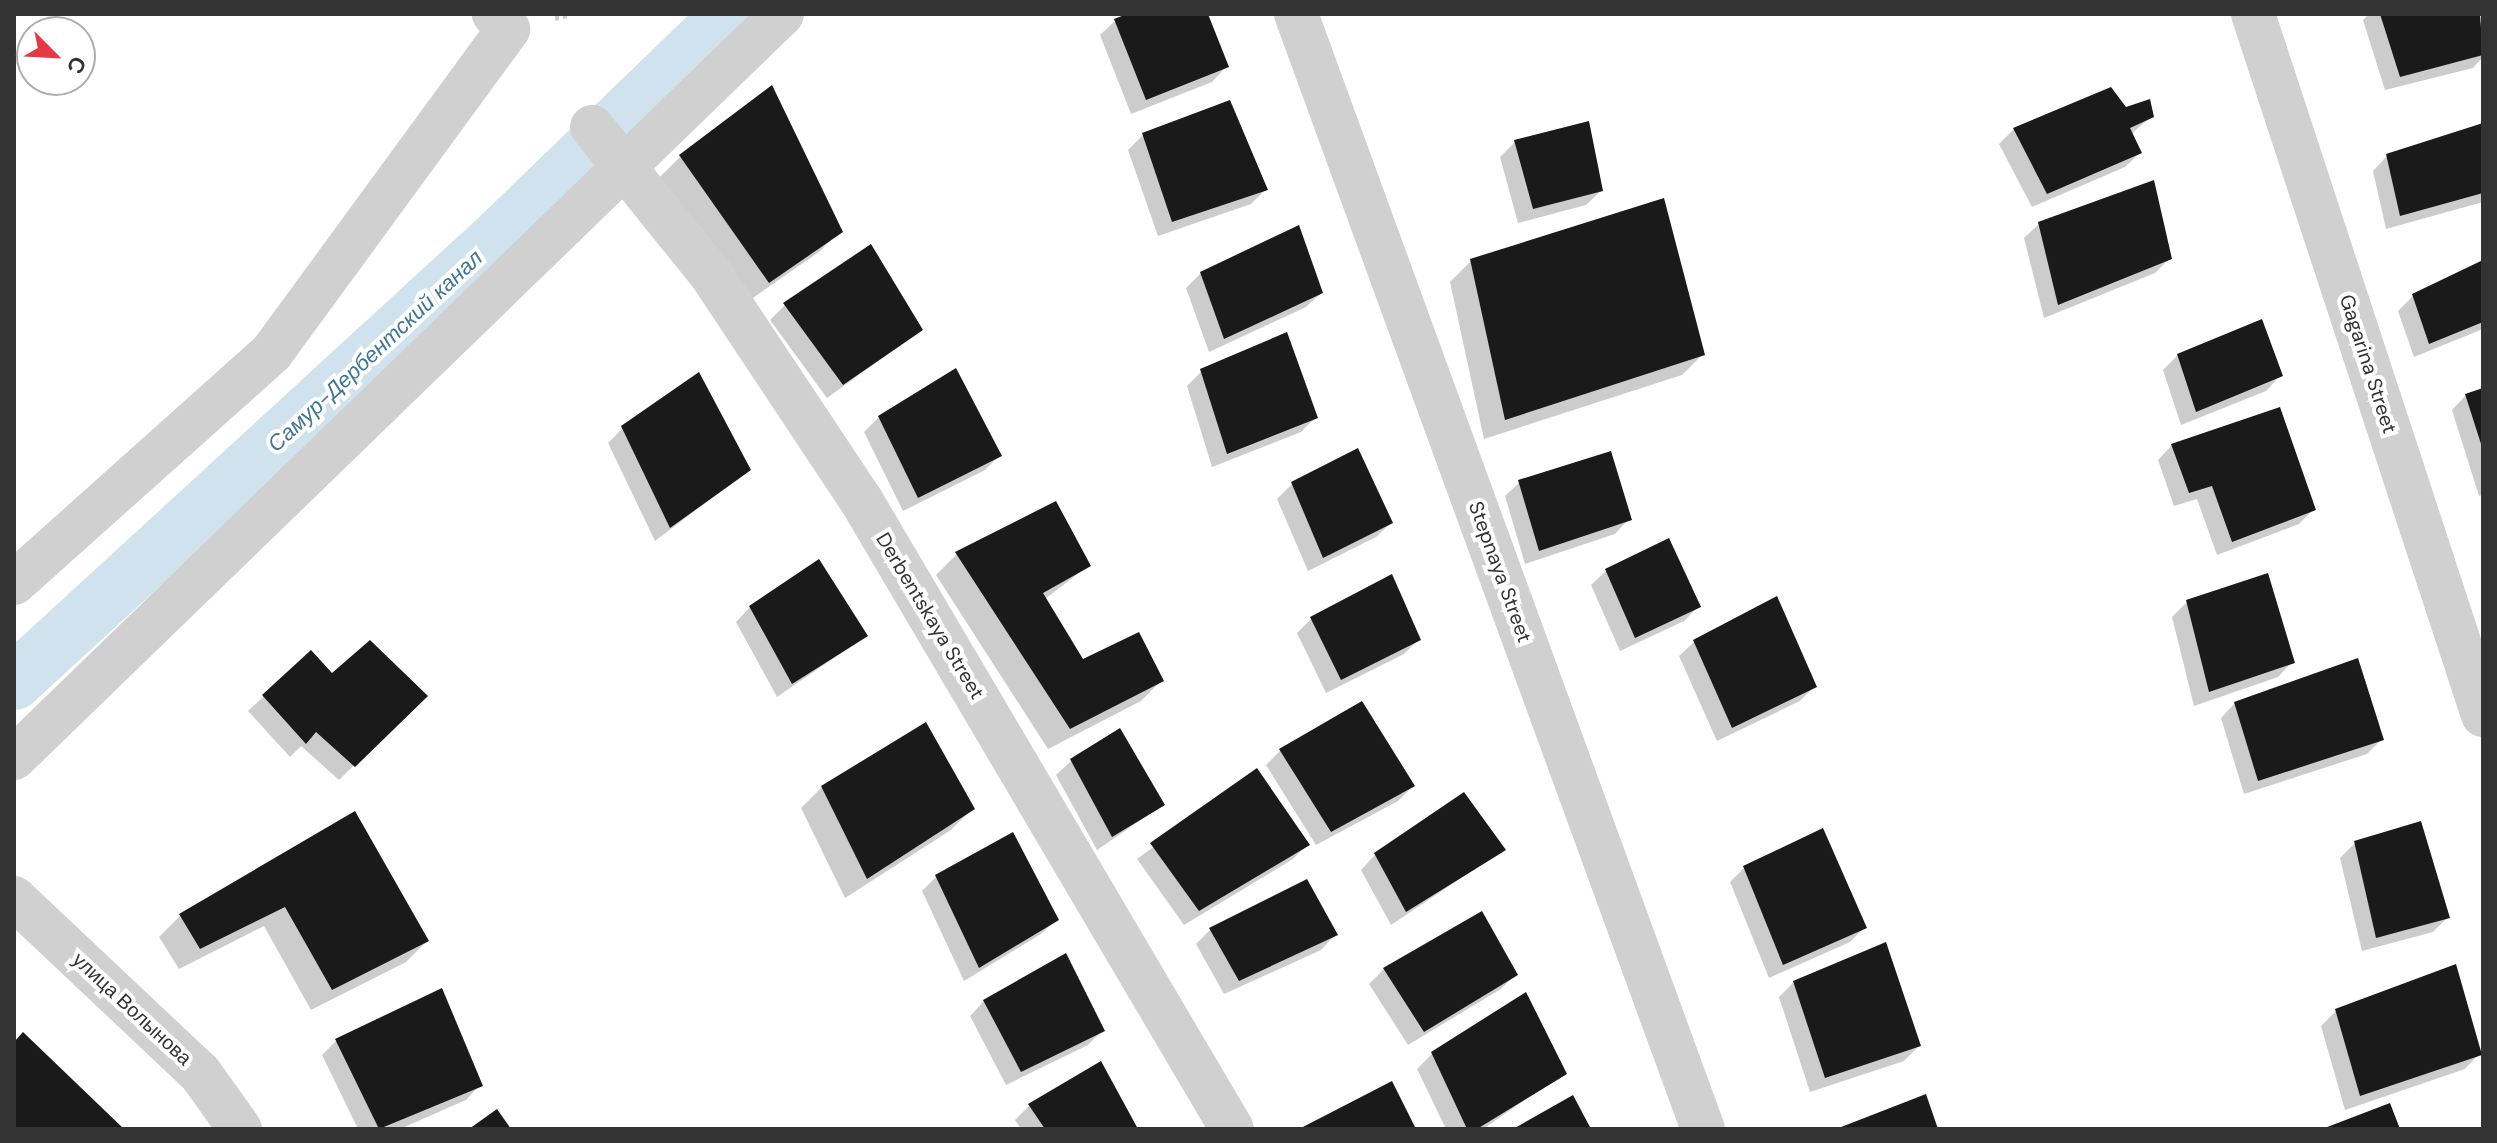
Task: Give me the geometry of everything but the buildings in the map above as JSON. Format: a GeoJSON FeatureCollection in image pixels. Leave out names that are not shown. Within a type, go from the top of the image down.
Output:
{"type":"FeatureCollection","features":[{"type":"Feature","properties":{"kind":"street"},"geometry":{"type":"LineString","coordinates":[[14,758],[782,14]]}},
{"type":"Feature","properties":{"kind":"street","name":"Stepnaya Street"},"geometry":{"type":"LineString","coordinates":[[1296,14],[1703,1129]]}},
{"type":"Feature","properties":{"kind":"street","name":"Gagarina Street"},"geometry":{"type":"LineString","coordinates":[[2253,14],[2483,715]]}},
{"type":"Feature","properties":{"kind":"street"},"geometry":{"type":"LineString","coordinates":[[14,583],[272,352],[501,22]]}},
{"type":"Feature","properties":{"kind":"street","name":"Derbentskaya Street"},"geometry":{"type":"LineString","coordinates":[[592,127],[710,273],[861,500],[1232,1129]]}},
{"type":"Feature","properties":{"kind":"street","name":"улица Волынова"},"geometry":{"type":"LineString","coordinates":[[14,898],[200,1073],[240,1129]]}},
{"type":"Feature","properties":{"kind":"waterway","name":"Самур-Дербентский канал"},"geometry":{"type":"LineString","coordinates":[[14,682],[500,236],[730,14]]}}]}
